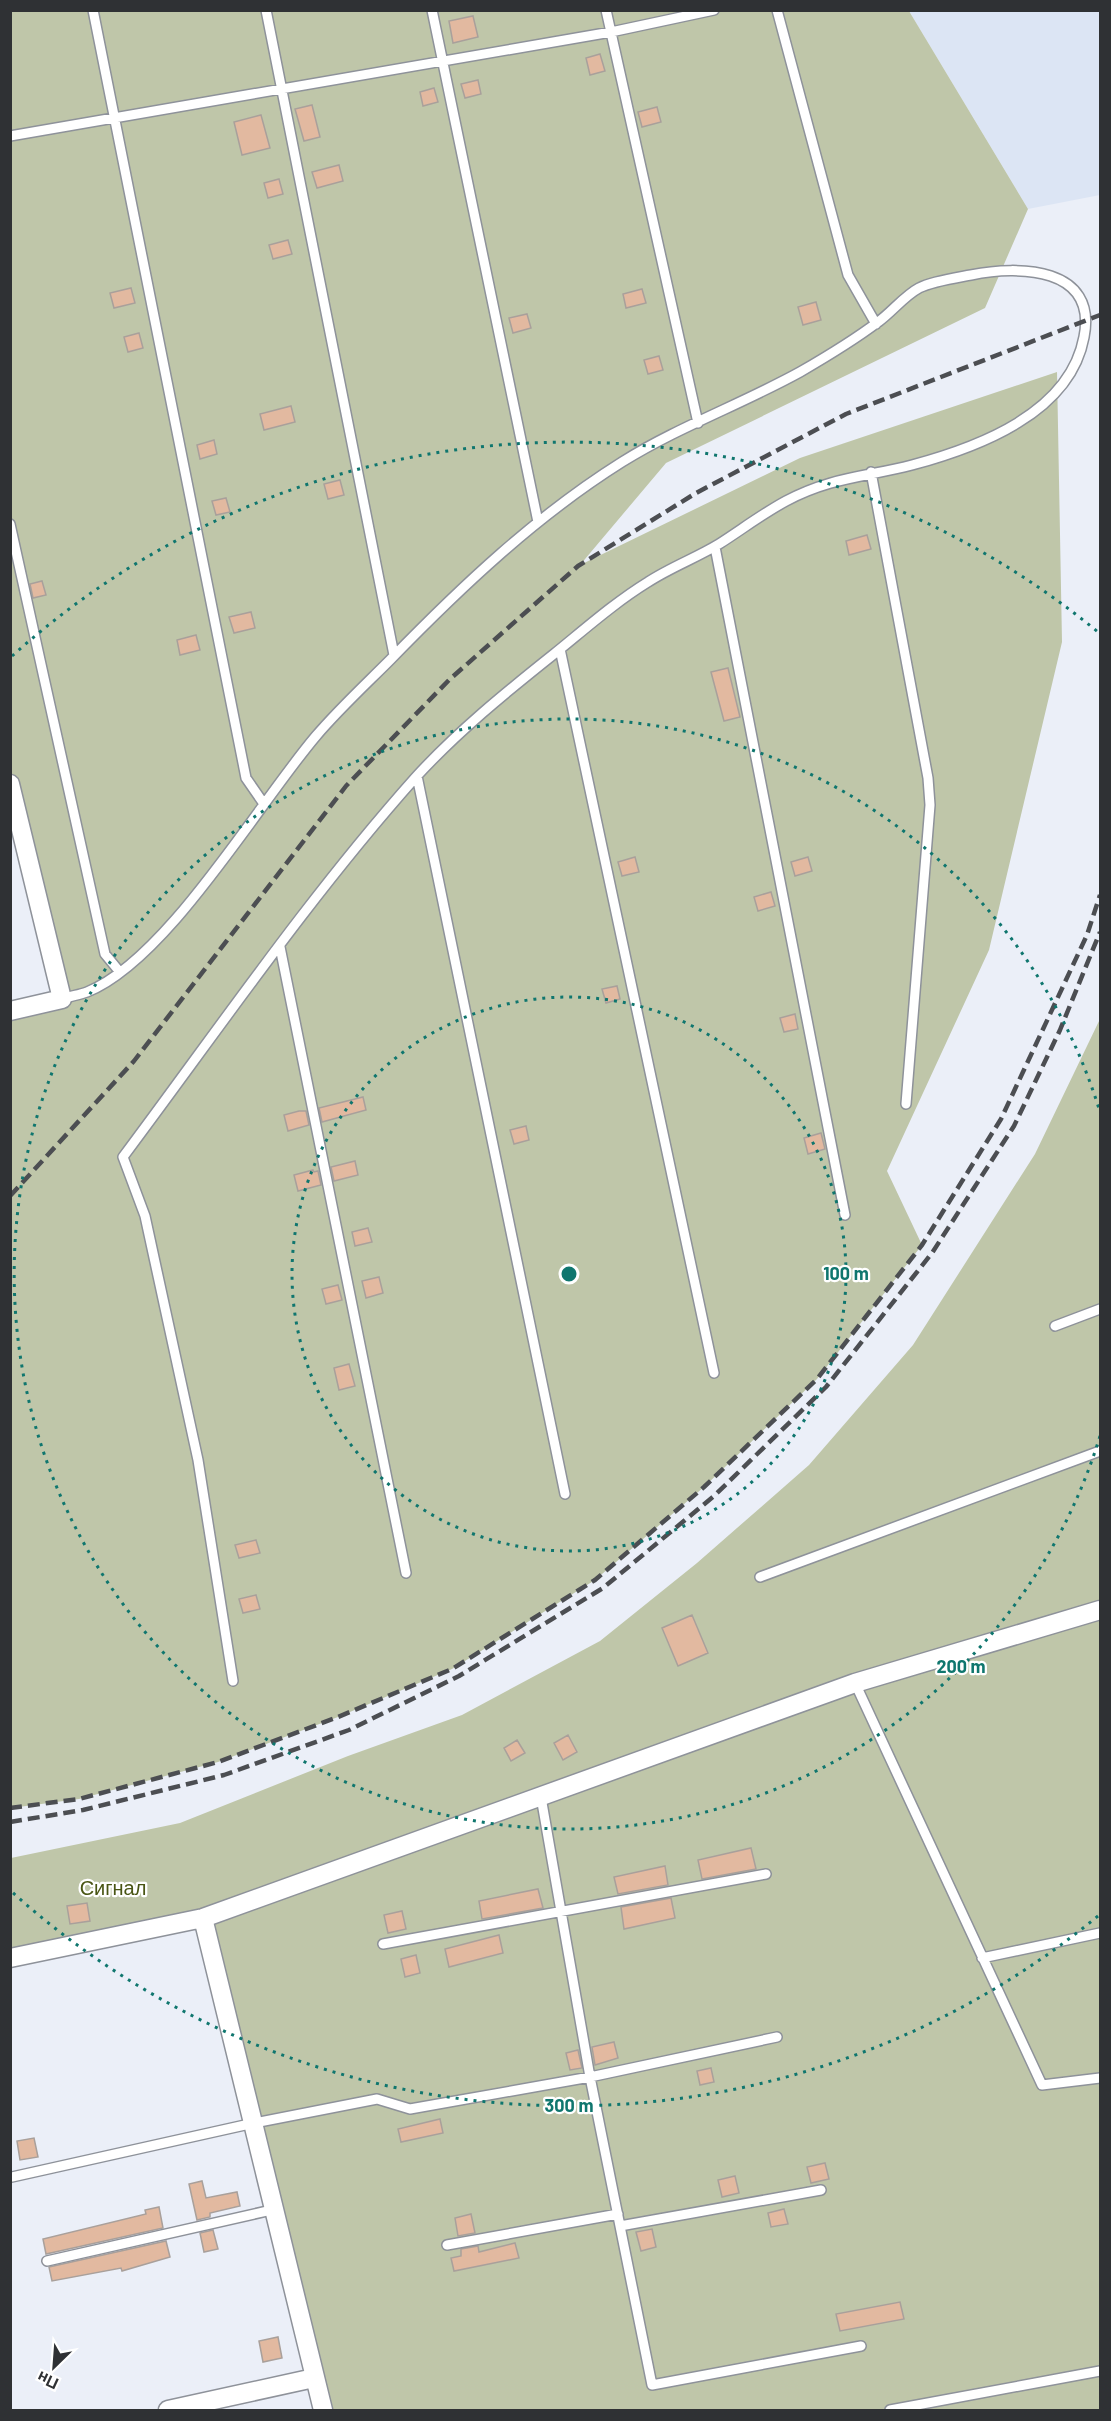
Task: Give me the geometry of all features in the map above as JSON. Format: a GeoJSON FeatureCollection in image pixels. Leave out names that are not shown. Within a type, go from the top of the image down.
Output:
{"type":"FeatureCollection","features":[{"type":"Feature","properties":{"kind":"street"},"geometry":{"type":"LineString","coordinates":[[10,784],[62,999],[10,1011]]}},
{"type":"Feature","properties":{"kind":"street"},"geometry":{"type":"LineString","coordinates":[[10,1958],[203,1918],[855,1683],[1101,1610]]}},
{"type":"Feature","properties":{"kind":"street"},"geometry":{"type":"LineString","coordinates":[[203,1918],[276,2209],[323,2410]]}},
{"type":"Feature","properties":{"kind":"street"},"geometry":{"type":"LineString","coordinates":[[168,2410],[314,2378]]}},
{"type":"Feature","properties":{"kind":"lane"},"geometry":{"type":"LineString","coordinates":[[93,10],[246,778],[264,804]]}},
{"type":"Feature","properties":{"kind":"lane"},"geometry":{"type":"LineString","coordinates":[[266,10],[394,655]]}},
{"type":"Feature","properties":{"kind":"lane"},"geometry":{"type":"LineString","coordinates":[[432,10],[538,522]]}},
{"type":"Feature","properties":{"kind":"lane"},"geometry":{"type":"LineString","coordinates":[[606,10],[698,423]]}},
{"type":"Feature","properties":{"kind":"lane"},"geometry":{"type":"LineString","coordinates":[[10,136],[611,32],[714,10]]}},
{"type":"Feature","properties":{"kind":"lane"},"geometry":{"type":"LineString","coordinates":[[777,10],[848,275],[876,324]]}},
{"type":"Feature","properties":{"kind":"lane"},"geometry":{"type":"LineString","coordinates":[[62,999],[92,990],[140,956],[183,909],[317,735],[437,611],[538,522],[624,461],[803,370],[876,324],[919,288],[977,273],[1035,270],[1062,280],[1075,291],[1086,307],[1085,337],[1074,366],[1048,402],[1027,417],[944,455],[906,467],[871,472],[816,486],[756,519],[715,547],[657,576],[613,605],[490,704],[417,776],[280,947],[123,1157],[145,1216],[198,1460],[233,1681]]}},
{"type":"Feature","properties":{"kind":"lane"},"geometry":{"type":"LineString","coordinates":[[871,472],[928,778],[930,805],[906,1104]]}},
{"type":"Feature","properties":{"kind":"lane"},"geometry":{"type":"LineString","coordinates":[[10,524],[105,954],[119,971]]}},
{"type":"Feature","properties":{"kind":"lane"},"geometry":{"type":"LineString","coordinates":[[715,547],[846,1215]]}},
{"type":"Feature","properties":{"kind":"lane"},"geometry":{"type":"LineString","coordinates":[[560,649],[714,1373]]}},
{"type":"Feature","properties":{"kind":"lane"},"geometry":{"type":"LineString","coordinates":[[417,776],[565,1494]]}},
{"type":"Feature","properties":{"kind":"lane"},"geometry":{"type":"LineString","coordinates":[[280,947],[406,1573]]}},
{"type":"Feature","properties":{"kind":"lane"},"geometry":{"type":"LineString","coordinates":[[1055,1326],[1101,1309]]}},
{"type":"Feature","properties":{"kind":"lane"},"geometry":{"type":"LineString","coordinates":[[760,1577],[1101,1451]]}},
{"type":"Feature","properties":{"kind":"lane"},"geometry":{"type":"LineString","coordinates":[[855,1683],[1042,2085],[1101,2078]]}},
{"type":"Feature","properties":{"kind":"lane"},"geometry":{"type":"LineString","coordinates":[[541,1797],[563,1912],[590,2077],[652,2385],[861,2346]]}},
{"type":"Feature","properties":{"kind":"lane"},"geometry":{"type":"LineString","coordinates":[[383,1944],[766,1874]]}},
{"type":"Feature","properties":{"kind":"lane"},"geometry":{"type":"LineString","coordinates":[[982,1958],[1101,1934]]}},
{"type":"Feature","properties":{"kind":"lane"},"geometry":{"type":"LineString","coordinates":[[12,2177],[255,2123],[377,2099],[410,2109],[590,2077],[777,2037]]}},
{"type":"Feature","properties":{"kind":"lane"},"geometry":{"type":"LineString","coordinates":[[620,2226],[821,2190]]}},
{"type":"Feature","properties":{"kind":"lane"},"geometry":{"type":"LineString","coordinates":[[47,2261],[276,2209]]}},
{"type":"Feature","properties":{"kind":"lane"},"geometry":{"type":"LineString","coordinates":[[447,2245],[618,2214]]}},
{"type":"Feature","properties":{"kind":"lane"},"geometry":{"type":"LineString","coordinates":[[890,2410],[1101,2371]]}},
{"type":"Feature","properties":{"kind":"shaded area"},"geometry":{"type":"Polygon","coordinates":[[[909,11],[1100,11],[1100,195],[1028,209],[909,11]]]}},
{"type":"Feature","properties":{"kind":"green space"},"geometry":{"type":"Polygon","coordinates":[[[11,11],[909,11],[1028,209],[985,308],[666,463],[580,565],[800,458],[1057,372],[1062,642],[989,950],[887,1171],[922,1245],[817,1379],[704,1487],[595,1580],[452,1669],[338,1717],[218,1762],[79,1799],[11,1808],[10,1011],[61,999],[10,783],[11,11]]]}},
{"type":"Feature","properties":{"kind":"green space","name":"Сигнал"},"geometry":{"type":"Polygon","coordinates":[[[1100,1019],[1100,2410],[323,2410],[203,1918],[11,1958],[11,1858],[180,1823],[348,1756],[462,1715],[600,1641],[697,1563],[809,1465],[913,1345],[1035,1154],[1100,1019]]]}},
{"type":"Feature","properties":{"kind":"building"},"geometry":{"type":"Polygon","coordinates":[[[473,16],[478,37],[453,43],[449,21],[473,16]]]}},
{"type":"Feature","properties":{"kind":"building"},"geometry":{"type":"Polygon","coordinates":[[[600,54],[605,71],[590,75],[586,58],[600,54]]]}},
{"type":"Feature","properties":{"kind":"building"},"geometry":{"type":"Polygon","coordinates":[[[478,80],[481,94],[465,98],[461,84],[478,80]]]}},
{"type":"Feature","properties":{"kind":"building"},"geometry":{"type":"Polygon","coordinates":[[[434,88],[438,102],[423,106],[420,92],[434,88]]]}},
{"type":"Feature","properties":{"kind":"building"},"geometry":{"type":"Polygon","coordinates":[[[312,105],[320,137],[304,141],[295,109],[312,105]]]}},
{"type":"Feature","properties":{"kind":"building"},"geometry":{"type":"Polygon","coordinates":[[[657,107],[661,122],[642,127],[638,112],[657,107]]]}},
{"type":"Feature","properties":{"kind":"building"},"geometry":{"type":"Polygon","coordinates":[[[261,115],[270,148],[242,155],[234,122],[261,115]]]}},
{"type":"Feature","properties":{"kind":"building"},"geometry":{"type":"Polygon","coordinates":[[[339,165],[343,181],[317,188],[312,172],[339,165]]]}},
{"type":"Feature","properties":{"kind":"building"},"geometry":{"type":"Polygon","coordinates":[[[279,179],[283,194],[268,198],[264,183],[279,179]]]}},
{"type":"Feature","properties":{"kind":"building"},"geometry":{"type":"Polygon","coordinates":[[[288,240],[292,254],[273,259],[269,245],[288,240]]]}},
{"type":"Feature","properties":{"kind":"building"},"geometry":{"type":"Polygon","coordinates":[[[131,288],[135,303],[114,308],[110,293],[131,288]]]}},
{"type":"Feature","properties":{"kind":"building"},"geometry":{"type":"Polygon","coordinates":[[[642,289],[646,303],[626,308],[623,294],[642,289]]]}},
{"type":"Feature","properties":{"kind":"building"},"geometry":{"type":"Polygon","coordinates":[[[816,302],[821,320],[803,325],[798,307],[816,302]]]}},
{"type":"Feature","properties":{"kind":"building"},"geometry":{"type":"Polygon","coordinates":[[[527,314],[531,328],[513,333],[509,318],[527,314]]]}},
{"type":"Feature","properties":{"kind":"building"},"geometry":{"type":"Polygon","coordinates":[[[139,333],[143,348],[128,352],[124,337],[139,333]]]}},
{"type":"Feature","properties":{"kind":"building"},"geometry":{"type":"Polygon","coordinates":[[[659,356],[663,370],[648,374],[644,360],[659,356]]]}},
{"type":"Feature","properties":{"kind":"building"},"geometry":{"type":"Polygon","coordinates":[[[291,406],[295,422],[264,430],[260,414],[291,406]]]}},
{"type":"Feature","properties":{"kind":"building"},"geometry":{"type":"Polygon","coordinates":[[[214,440],[217,454],[200,459],[197,445],[214,440]]]}},
{"type":"Feature","properties":{"kind":"building"},"geometry":{"type":"Polygon","coordinates":[[[340,480],[344,495],[328,499],[324,484],[340,480]]]}},
{"type":"Feature","properties":{"kind":"building"},"geometry":{"type":"Polygon","coordinates":[[[226,498],[230,512],[216,515],[212,501],[226,498]]]}},
{"type":"Feature","properties":{"kind":"building"},"geometry":{"type":"Polygon","coordinates":[[[867,535],[871,549],[849,555],[846,541],[867,535]]]}},
{"type":"Feature","properties":{"kind":"building"},"geometry":{"type":"Polygon","coordinates":[[[42,581],[46,595],[33,598],[30,584],[42,581]]]}},
{"type":"Feature","properties":{"kind":"building"},"geometry":{"type":"Polygon","coordinates":[[[251,612],[255,628],[234,633],[229,617],[251,612]]]}},
{"type":"Feature","properties":{"kind":"building"},"geometry":{"type":"Polygon","coordinates":[[[196,635],[200,650],[180,655],[177,640],[196,635]]]}},
{"type":"Feature","properties":{"kind":"building"},"geometry":{"type":"Polygon","coordinates":[[[728,668],[740,717],[724,721],[711,672],[728,668]]]}},
{"type":"Feature","properties":{"kind":"building"},"geometry":{"type":"Polygon","coordinates":[[[635,857],[639,872],[622,876],[618,862],[635,857]]]}},
{"type":"Feature","properties":{"kind":"building"},"geometry":{"type":"Polygon","coordinates":[[[808,857],[812,871],[795,876],[791,862],[808,857]]]}},
{"type":"Feature","properties":{"kind":"building"},"geometry":{"type":"Polygon","coordinates":[[[771,892],[775,906],[758,911],[754,897],[771,892]]]}},
{"type":"Feature","properties":{"kind":"building"},"geometry":{"type":"Polygon","coordinates":[[[617,986],[620,999],[606,1003],[602,989],[617,986]]]}},
{"type":"Feature","properties":{"kind":"building"},"geometry":{"type":"Polygon","coordinates":[[[795,1014],[798,1029],[784,1032],[780,1018],[795,1014]]]}},
{"type":"Feature","properties":{"kind":"building"},"geometry":{"type":"Polygon","coordinates":[[[363,1097],[366,1110],[322,1122],[319,1108],[363,1097]]]}},
{"type":"Feature","properties":{"kind":"building"},"geometry":{"type":"Polygon","coordinates":[[[306,1111],[309,1125],[288,1131],[284,1115],[306,1111]]]}},
{"type":"Feature","properties":{"kind":"building"},"geometry":{"type":"Polygon","coordinates":[[[526,1126],[529,1140],[514,1144],[510,1130],[526,1126]]]}},
{"type":"Feature","properties":{"kind":"building"},"geometry":{"type":"Polygon","coordinates":[[[821,1133],[825,1149],[808,1154],[804,1138],[821,1133]]]}},
{"type":"Feature","properties":{"kind":"building"},"geometry":{"type":"Polygon","coordinates":[[[355,1161],[358,1175],[334,1181],[331,1167],[355,1161]]]}},
{"type":"Feature","properties":{"kind":"building"},"geometry":{"type":"Polygon","coordinates":[[[313,1170],[318,1171],[321,1185],[298,1191],[294,1175],[313,1170]]]}},
{"type":"Feature","properties":{"kind":"building"},"geometry":{"type":"Polygon","coordinates":[[[368,1228],[372,1242],[355,1246],[352,1232],[368,1228]]]}},
{"type":"Feature","properties":{"kind":"building"},"geometry":{"type":"Polygon","coordinates":[[[379,1277],[383,1293],[366,1298],[362,1281],[379,1277]]]}},
{"type":"Feature","properties":{"kind":"building"},"geometry":{"type":"Polygon","coordinates":[[[338,1285],[342,1300],[326,1304],[322,1289],[338,1285]]]}},
{"type":"Feature","properties":{"kind":"building"},"geometry":{"type":"Polygon","coordinates":[[[349,1364],[355,1386],[339,1390],[334,1368],[349,1364]]]}},
{"type":"Feature","properties":{"kind":"building"},"geometry":{"type":"Polygon","coordinates":[[[256,1540],[260,1553],[239,1558],[235,1545],[256,1540]]]}},
{"type":"Feature","properties":{"kind":"building"},"geometry":{"type":"Polygon","coordinates":[[[256,1595],[260,1609],[243,1613],[239,1599],[256,1595]]]}},
{"type":"Feature","properties":{"kind":"building"},"geometry":{"type":"Polygon","coordinates":[[[692,1615],[708,1653],[678,1666],[662,1628],[692,1615]]]}},
{"type":"Feature","properties":{"kind":"building"},"geometry":{"type":"Polygon","coordinates":[[[568,1735],[577,1752],[563,1760],[554,1743],[568,1735]]]}},
{"type":"Feature","properties":{"kind":"building"},"geometry":{"type":"Polygon","coordinates":[[[517,1740],[525,1753],[511,1761],[504,1748],[517,1740]]]}},
{"type":"Feature","properties":{"kind":"building"},"geometry":{"type":"Polygon","coordinates":[[[751,1848],[756,1869],[702,1879],[698,1860],[751,1848]]]}},
{"type":"Feature","properties":{"kind":"building"},"geometry":{"type":"Polygon","coordinates":[[[665,1866],[668,1885],[618,1894],[614,1877],[665,1866]]]}},
{"type":"Feature","properties":{"kind":"building"},"geometry":{"type":"Polygon","coordinates":[[[538,1889],[543,1908],[482,1919],[479,1901],[538,1889]]]}},
{"type":"Feature","properties":{"kind":"building"},"geometry":{"type":"Polygon","coordinates":[[[671,1898],[675,1918],[624,1929],[621,1907],[671,1898]]]}},
{"type":"Feature","properties":{"kind":"building"},"geometry":{"type":"Polygon","coordinates":[[[87,1903],[90,1921],[70,1924],[67,1906],[87,1903]]]}},
{"type":"Feature","properties":{"kind":"building"},"geometry":{"type":"Polygon","coordinates":[[[402,1911],[406,1929],[388,1933],[384,1915],[402,1911]]]}},
{"type":"Feature","properties":{"kind":"building"},"geometry":{"type":"Polygon","coordinates":[[[499,1935],[503,1953],[449,1967],[445,1949],[499,1935]]]}},
{"type":"Feature","properties":{"kind":"building"},"geometry":{"type":"Polygon","coordinates":[[[416,1955],[420,1973],[405,1977],[401,1959],[416,1955]]]}},
{"type":"Feature","properties":{"kind":"building"},"geometry":{"type":"Polygon","coordinates":[[[614,2042],[618,2058],[595,2065],[592,2047],[614,2042]]]}},
{"type":"Feature","properties":{"kind":"building"},"geometry":{"type":"Polygon","coordinates":[[[578,2050],[582,2068],[570,2070],[566,2053],[578,2050]]]}},
{"type":"Feature","properties":{"kind":"building"},"geometry":{"type":"Polygon","coordinates":[[[711,2068],[714,2082],[700,2085],[697,2071],[711,2068]]]}},
{"type":"Feature","properties":{"kind":"building"},"geometry":{"type":"Polygon","coordinates":[[[440,2119],[443,2133],[401,2142],[398,2129],[440,2119]]]}},
{"type":"Feature","properties":{"kind":"building"},"geometry":{"type":"Polygon","coordinates":[[[34,2138],[38,2157],[20,2160],[17,2141],[34,2138]]]}},
{"type":"Feature","properties":{"kind":"building"},"geometry":{"type":"Polygon","coordinates":[[[825,2163],[829,2179],[811,2183],[807,2167],[825,2163]]]}},
{"type":"Feature","properties":{"kind":"building"},"geometry":{"type":"Polygon","coordinates":[[[735,2176],[739,2193],[722,2197],[718,2180],[735,2176]]]}},
{"type":"Feature","properties":{"kind":"building"},"geometry":{"type":"Polygon","coordinates":[[[202,2181],[206,2198],[237,2192],[240,2206],[210,2213],[210,2217],[197,2220],[189,2184],[202,2181]]]}},
{"type":"Feature","properties":{"kind":"building"},"geometry":{"type":"Polygon","coordinates":[[[159,2207],[163,2228],[46,2254],[43,2239],[146,2214],[145,2210],[159,2207]]]}},
{"type":"Feature","properties":{"kind":"building"},"geometry":{"type":"Polygon","coordinates":[[[784,2209],[788,2224],[771,2227],[768,2213],[784,2209]]]}},
{"type":"Feature","properties":{"kind":"building"},"geometry":{"type":"Polygon","coordinates":[[[471,2214],[475,2233],[458,2236],[455,2218],[471,2214]]]}},
{"type":"Feature","properties":{"kind":"building"},"geometry":{"type":"Polygon","coordinates":[[[652,2229],[656,2247],[641,2251],[636,2232],[652,2229]]]}},
{"type":"Feature","properties":{"kind":"building"},"geometry":{"type":"Polygon","coordinates":[[[213,2230],[218,2249],[204,2252],[200,2233],[213,2230]]]}},
{"type":"Feature","properties":{"kind":"building"},"geometry":{"type":"Polygon","coordinates":[[[166,2241],[170,2257],[122,2271],[121,2268],[52,2281],[49,2267],[166,2241]]]}},
{"type":"Feature","properties":{"kind":"building"},"geometry":{"type":"Polygon","coordinates":[[[515,2243],[519,2258],[454,2271],[451,2258],[461,2256],[461,2249],[478,2246],[479,2252],[515,2243]]]}},
{"type":"Feature","properties":{"kind":"building"},"geometry":{"type":"Polygon","coordinates":[[[900,2302],[904,2319],[840,2331],[836,2314],[900,2302]]]}},
{"type":"Feature","properties":{"kind":"building"},"geometry":{"type":"Polygon","coordinates":[[[278,2337],[282,2358],[263,2362],[259,2341],[278,2337]]]}},
{"type":"Feature","properties":{"kind":"railway"},"geometry":{"type":"LineString","coordinates":[[10,1196],[134,1061],[346,786],[449,680],[578,566],[696,493],[846,414],[1100,315]]}},
{"type":"Feature","properties":{"kind":"railway"},"geometry":{"type":"LineString","coordinates":[[10,1808],[79,1799],[218,1762],[338,1717],[452,1669],[595,1580],[704,1487],[817,1379],[922,1245],[1001,1119],[1087,935],[1100,895]]}},
{"type":"Feature","properties":{"kind":"railway"},"geometry":{"type":"LineString","coordinates":[[10,1822],[83,1810],[224,1775],[349,1730],[459,1676],[603,1588],[714,1496],[826,1387],[932,1253],[1014,1126],[1060,1030],[1100,932]]}}]}
